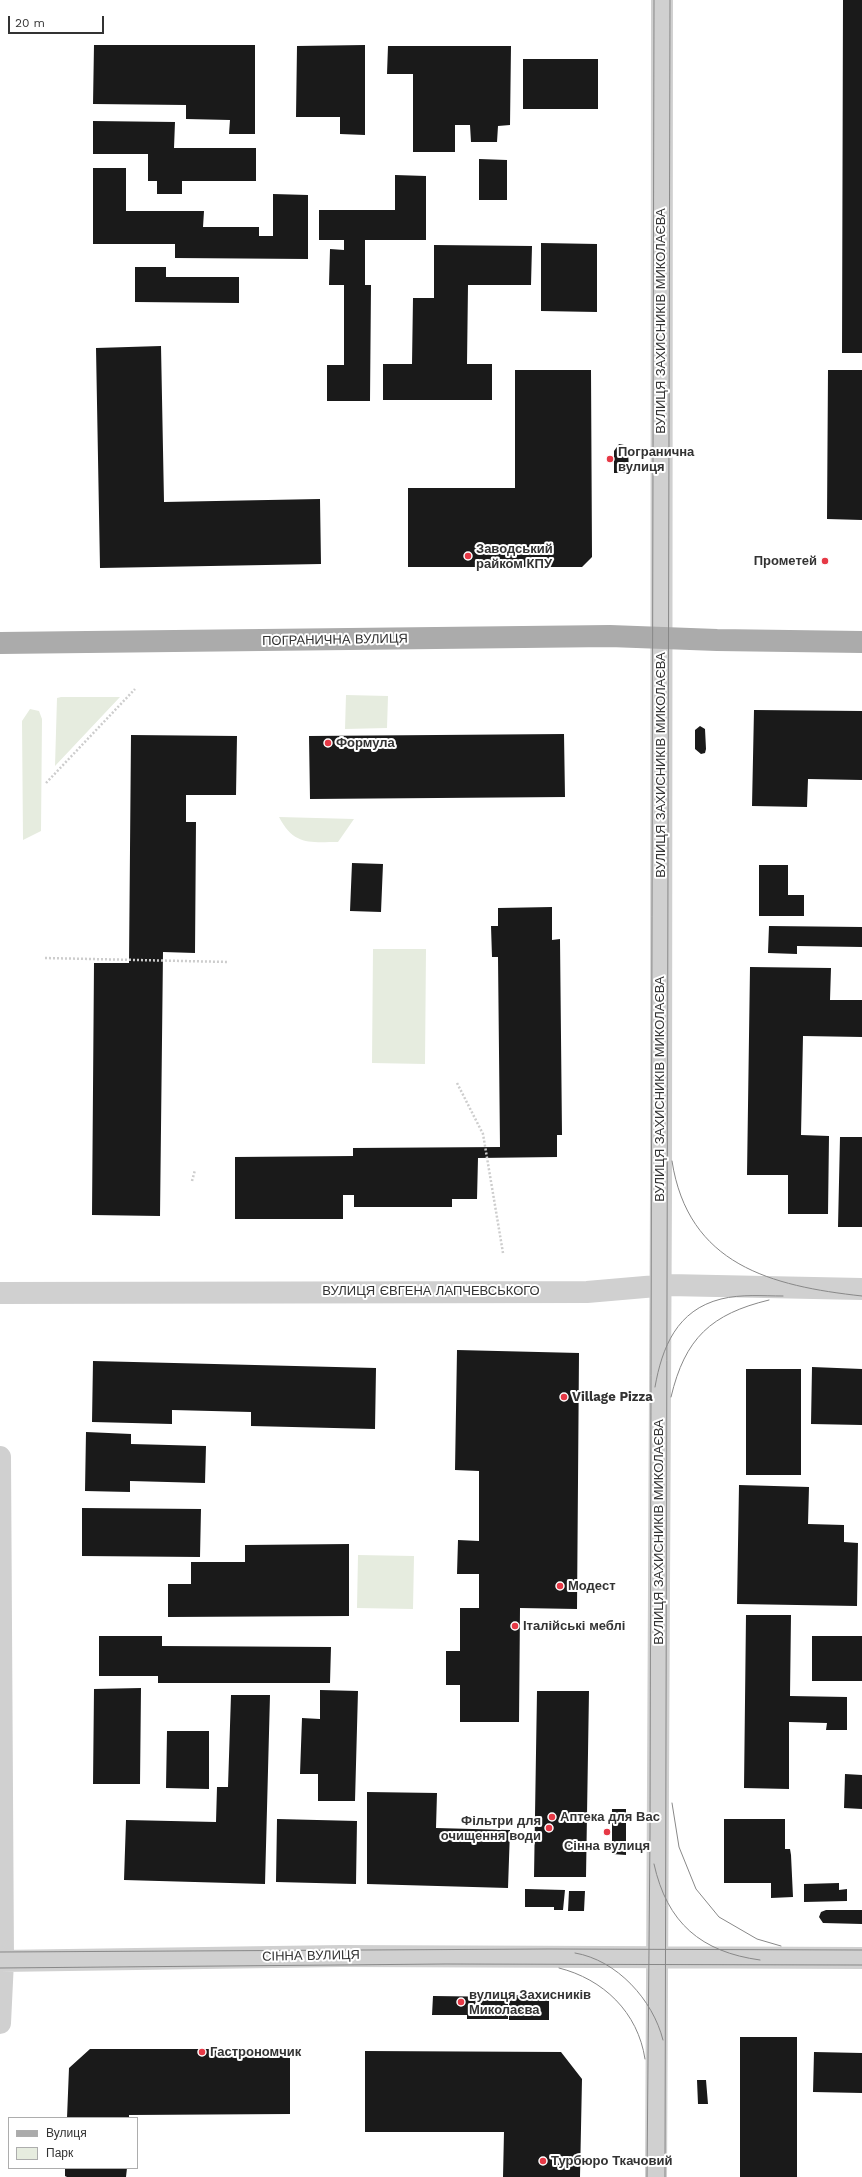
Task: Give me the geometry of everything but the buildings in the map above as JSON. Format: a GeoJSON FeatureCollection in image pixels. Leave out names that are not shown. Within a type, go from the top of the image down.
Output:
{"type":"FeatureCollection","features":[{"type":"Feature","properties":{"kind":"main road","name":"ПОГРАНИЧНА ВУЛИЦЯ"},"geometry":{"type":"LineString","coordinates":[[0,643],[610,636],[862,642]]}},
{"type":"Feature","properties":{"kind":"street","name":"ВУЛИЦЯ ЗАХИСНИКІВ МИКОЛАЄВА"},"geometry":{"type":"LineString","coordinates":[[656,2177],[660,1285],[662,0]]}},
{"type":"Feature","properties":{"kind":"street","name":"ВУЛИЦЯ ЄВГЕНА ЛАПЧЕВСЬКОГО"},"geometry":{"type":"LineString","coordinates":[[0,1293],[587,1292],[660,1285],[862,1289]]}},
{"type":"Feature","properties":{"kind":"street"},"geometry":{"type":"LineString","coordinates":[[0,1457],[2,1961],[0,2023]]}},
{"type":"Feature","properties":{"kind":"street","name":"СІННА ВУЛИЦЯ"},"geometry":{"type":"LineString","coordinates":[[2,1961],[341,1956],[862,1958]]}},
{"type":"Feature","properties":{"kind":"path"},"geometry":{"type":"LineString","coordinates":[[46,783],[135,689]]}},
{"type":"Feature","properties":{"kind":"path"},"geometry":{"type":"LineString","coordinates":[[45,958],[229,962]]}},
{"type":"Feature","properties":{"kind":"path"},"geometry":{"type":"LineString","coordinates":[[457,1083],[483,1134],[503,1253]]}},
{"type":"Feature","properties":{"kind":"path"},"geometry":{"type":"LineString","coordinates":[[192,1181],[195,1170]]}},
{"type":"Feature","properties":{"kind":"green space"},"geometry":{"type":"Polygon","coordinates":[[[346,695],[388,696],[387,728],[345,729],[346,695]]]}},
{"type":"Feature","properties":{"kind":"green space"},"geometry":{"type":"Polygon","coordinates":[[[120,697],[55,766],[57,698],[120,697]]]}},
{"type":"Feature","properties":{"kind":"green space"},"geometry":{"type":"Polygon","coordinates":[[[30,709],[39,711],[42,719],[41,831],[23,840],[22,721],[30,709]]]}},
{"type":"Feature","properties":{"kind":"green space"},"geometry":{"type":"Polygon","coordinates":[[[279,817],[354,819],[338,842],[311,842],[297,838],[285,826],[279,817]]]}},
{"type":"Feature","properties":{"kind":"green space"},"geometry":{"type":"Polygon","coordinates":[[[373,949],[426,949],[425,1064],[372,1063],[373,949]]]}},
{"type":"Feature","properties":{"kind":"green space"},"geometry":{"type":"Polygon","coordinates":[[[358,1555],[414,1556],[413,1609],[357,1608],[358,1555]]]}},
{"type":"Feature","properties":{"kind":"tram line"},"geometry":{"type":"LineString","coordinates":[[647,2177],[650,1834],[654,0]]}},
{"type":"Feature","properties":{"kind":"tram line"},"geometry":{"type":"LineString","coordinates":[[665,2177],[670,0]]}},
{"type":"Feature","properties":{"kind":"tram line"},"geometry":{"type":"LineString","coordinates":[[672,1161],[681,1196],[696,1225],[715,1247],[739,1264],[766,1276],[796,1285],[828,1292],[862,1296]]}},
{"type":"Feature","properties":{"kind":"tram line"},"geometry":{"type":"LineString","coordinates":[[655,1387],[667,1344],[674,1332],[693,1312],[706,1304],[729,1297],[783,1296]]}},
{"type":"Feature","properties":{"kind":"tram line"},"geometry":{"type":"LineString","coordinates":[[671,1397],[684,1359],[693,1344],[704,1332],[716,1321],[731,1313],[769,1300]]}},
{"type":"Feature","properties":{"kind":"tram line"},"geometry":{"type":"LineString","coordinates":[[672,1803],[679,1847],[696,1889],[719,1917],[757,1939],[781,1946]]}},
{"type":"Feature","properties":{"kind":"tram line"},"geometry":{"type":"LineString","coordinates":[[654,1864],[660,1885],[668,1903],[678,1918],[690,1931],[704,1942],[720,1950],[739,1956],[760,1960]]}},
{"type":"Feature","properties":{"kind":"tram line"},"geometry":{"type":"LineString","coordinates":[[0,1952],[548,1949],[862,1950]]}},
{"type":"Feature","properties":{"kind":"tram line"},"geometry":{"type":"LineString","coordinates":[[575,1953],[590,1957],[605,1964],[619,1973],[631,1984],[651,2011],[663,2040]]}},
{"type":"Feature","properties":{"kind":"tram line"},"geometry":{"type":"LineString","coordinates":[[0,1968],[445,1964],[862,1965]]}},
{"type":"Feature","properties":{"kind":"tram line"},"geometry":{"type":"LineString","coordinates":[[559,1968],[590,1980],[604,1989],[616,2000],[635,2026],[645,2059]]}},
{"type":"Feature","properties":{"kind":"place","name":"Погранична вулиця"},"geometry":{"type":"Point","coordinates":[610,459]}},
{"type":"Feature","properties":{"kind":"place","name":"Заводський райком КПУ"},"geometry":{"type":"Point","coordinates":[468,556]}},
{"type":"Feature","properties":{"kind":"place","name":"Прометей"},"geometry":{"type":"Point","coordinates":[825,561]}},
{"type":"Feature","properties":{"kind":"place","name":"Формула"},"geometry":{"type":"Point","coordinates":[328,743]}},
{"type":"Feature","properties":{"kind":"place","name":"Village Pizza"},"geometry":{"type":"Point","coordinates":[564,1397]}},
{"type":"Feature","properties":{"kind":"place","name":"Модест"},"geometry":{"type":"Point","coordinates":[560,1586]}},
{"type":"Feature","properties":{"kind":"place","name":"Італійські меблі"},"geometry":{"type":"Point","coordinates":[515,1626]}},
{"type":"Feature","properties":{"kind":"place","name":"Аптека для Вас"},"geometry":{"type":"Point","coordinates":[552,1817]}},
{"type":"Feature","properties":{"kind":"place","name":"Фільтри для очищення води"},"geometry":{"type":"Point","coordinates":[549,1828]}},
{"type":"Feature","properties":{"kind":"place","name":"Сінна вулиця"},"geometry":{"type":"Point","coordinates":[607,1832]}},
{"type":"Feature","properties":{"kind":"place","name":"вулиця Захисників Миколаєва"},"geometry":{"type":"Point","coordinates":[461,2002]}},
{"type":"Feature","properties":{"kind":"place","name":"Гастрономчик"},"geometry":{"type":"Point","coordinates":[202,2052]}},
{"type":"Feature","properties":{"kind":"place","name":"Турбюро Ткачовий"},"geometry":{"type":"Point","coordinates":[543,2161]}}]}
